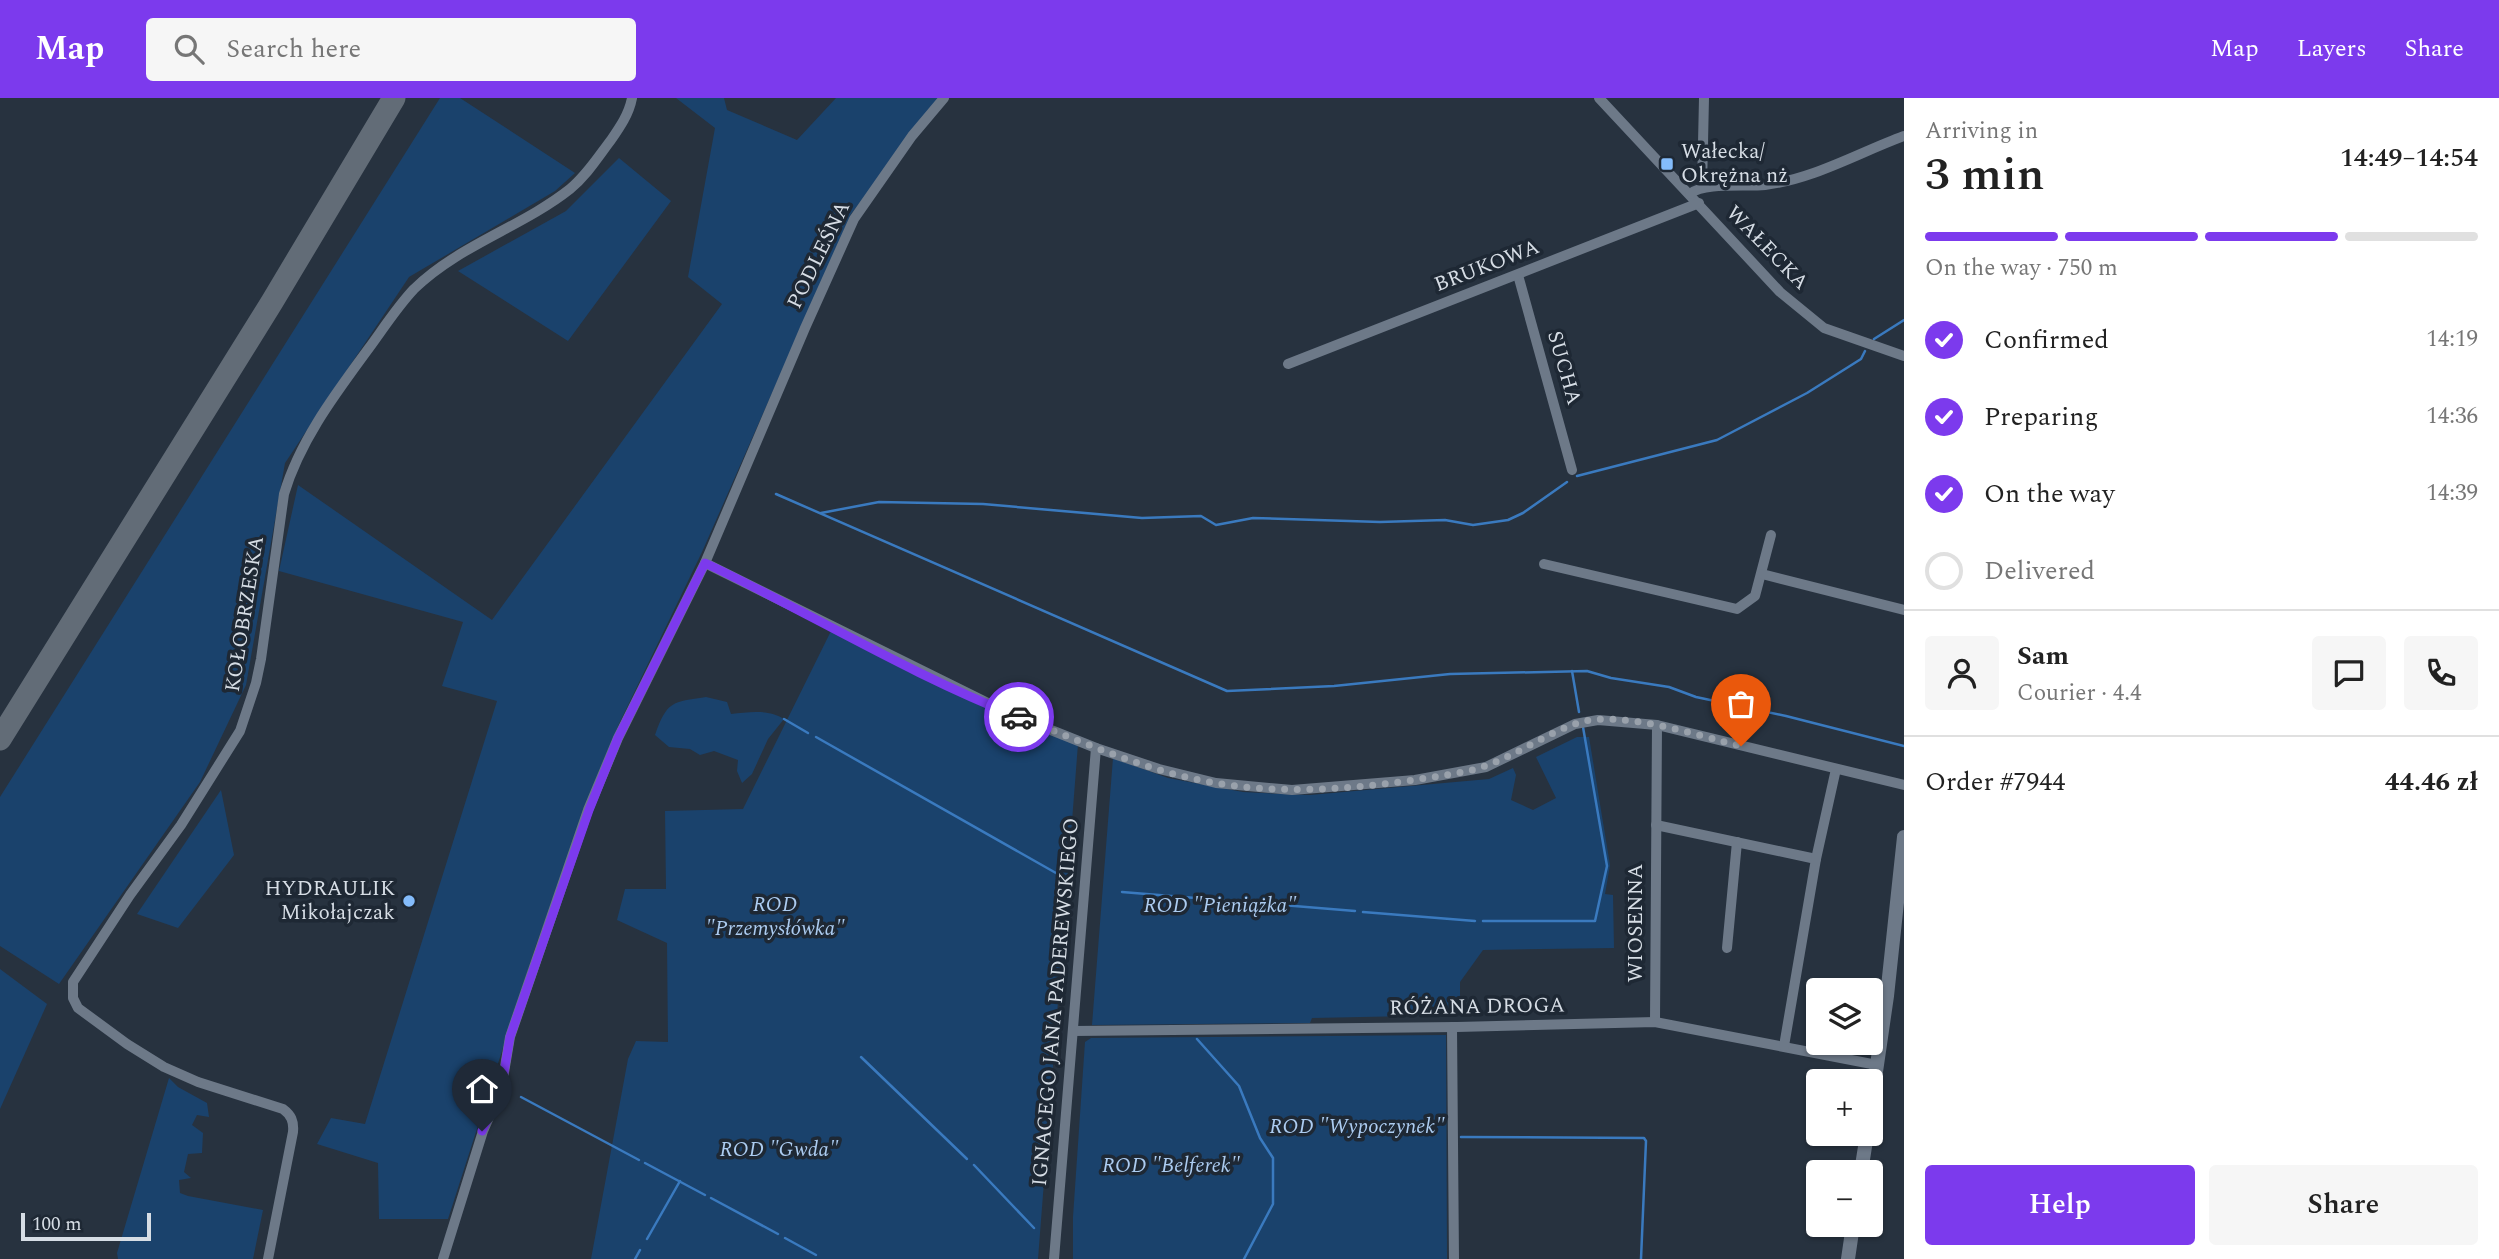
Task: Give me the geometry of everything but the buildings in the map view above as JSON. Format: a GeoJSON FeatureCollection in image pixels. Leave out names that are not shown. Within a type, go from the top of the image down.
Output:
{"type":"FeatureCollection","features":[{"type":"Feature","properties":{"kind":"street","name":"KOŁOBRZESKA"},"geometry":{"type":"LineString","coordinates":[[268,1259],[293,1132],[292,1119],[288,1113],[198,1082],[146,1056],[79,1007],[73,998],[73,982],[181,825],[240,730],[261,659],[284,494],[291,470],[308,438],[358,363],[414,290],[458,256],[572,187],[593,165],[621,125],[632,98]]}},
{"type":"Feature","properties":{"kind":"street","name":"PODLEŚNA"},"geometry":{"type":"LineString","coordinates":[[443,1259],[482,1131],[501,1090],[510,1037],[589,810],[618,738],[705,563],[853,219],[912,136],[944,98]]}},
{"type":"Feature","properties":{"kind":"street","name":"WAŁECKA"},"geometry":{"type":"LineString","coordinates":[[1599,98],[1780,292],[1810,319],[1839,335],[1904,356]]}},
{"type":"Feature","properties":{"kind":"street"},"geometry":{"type":"LineString","coordinates":[[1702,188],[1704,98]]}},
{"type":"Feature","properties":{"kind":"street"},"geometry":{"type":"LineString","coordinates":[[1690,194],[1702,188],[1766,185],[1797,178],[1904,136]]}},
{"type":"Feature","properties":{"kind":"street","name":"BRUKOWA"},"geometry":{"type":"LineString","coordinates":[[1288,364],[1699,203]]}},
{"type":"Feature","properties":{"kind":"street","name":"SUCHA"},"geometry":{"type":"LineString","coordinates":[[1518,275],[1572,470]]}},
{"type":"Feature","properties":{"kind":"street"},"geometry":{"type":"LineString","coordinates":[[1544,564],[1737,609],[1755,596],[1771,535]]}},
{"type":"Feature","properties":{"kind":"street"},"geometry":{"type":"LineString","coordinates":[[705,563],[1006,712],[1096,748],[1159,769],[1216,783],[1292,790],[1415,780],[1486,767],[1571,725],[1588,720],[1657,725],[1904,785]]}},
{"type":"Feature","properties":{"kind":"street"},"geometry":{"type":"LineString","coordinates":[[1762,574],[1904,610]]}},
{"type":"Feature","properties":{"kind":"street","name":"WIOSENNA"},"geometry":{"type":"LineString","coordinates":[[1655,1022],[1657,725]]}},
{"type":"Feature","properties":{"kind":"street","name":"IGNACEGO JANA PADEREWSKIEGO"},"geometry":{"type":"LineString","coordinates":[[1054,1259],[1096,748]]}},
{"type":"Feature","properties":{"kind":"street"},"geometry":{"type":"LineString","coordinates":[[1784,1046],[1816,859],[1836,769]]}},
{"type":"Feature","properties":{"kind":"street"},"geometry":{"type":"LineString","coordinates":[[1656,825],[1816,859]]}},
{"type":"Feature","properties":{"kind":"street"},"geometry":{"type":"LineString","coordinates":[[1876,1069],[1904,837]]}},
{"type":"Feature","properties":{"kind":"street"},"geometry":{"type":"LineString","coordinates":[[1727,948],[1737,842]]}},
{"type":"Feature","properties":{"kind":"street","name":"RÓŻANA DROGA"},"geometry":{"type":"LineString","coordinates":[[1073,1031],[1655,1022],[1877,1065]]}},
{"type":"Feature","properties":{"kind":"street"},"geometry":{"type":"LineString","coordinates":[[1452,1027],[1454,1259]]}},
{"type":"Feature","properties":{"kind":"street"},"geometry":{"type":"LineString","coordinates":[[1848,1259],[1851,1237]]}},
{"type":"Feature","properties":{"kind":"green space"},"geometry":{"type":"Polygon","coordinates":[[[440,98],[460,98],[575,173],[555,191],[409,277],[285,463],[246,685],[200,782],[59,984],[0,946],[0,797],[440,98]]]}},
{"type":"Feature","properties":{"kind":"green space"},"geometry":{"type":"Polygon","coordinates":[[[676,98],[724,98],[727,110],[797,140],[836,98],[943,98],[851,214],[702,552],[618,726],[536,945],[448,1219],[379,1219],[378,1163],[317,1144],[331,1118],[365,1124],[497,701],[442,686],[463,622],[279,571],[298,485],[492,620],[722,304],[688,277],[715,128],[676,98]]]}},
{"type":"Feature","properties":{"kind":"green space"},"geometry":{"type":"Polygon","coordinates":[[[619,158],[671,201],[568,341],[458,271],[566,211],[619,158]]]}},
{"type":"Feature","properties":{"kind":"green space"},"geometry":{"type":"Polygon","coordinates":[[[831,631],[1078,744],[1038,1259],[591,1259],[628,1059],[636,1041],[668,1042],[667,943],[617,920],[625,889],[666,889],[665,811],[743,809],[831,631]]]}},
{"type":"Feature","properties":{"kind":"green space"},"geometry":{"type":"Polygon","coordinates":[[[706,697],[727,702],[731,714],[765,712],[784,719],[768,739],[752,774],[742,783],[737,771],[738,760],[714,751],[700,755],[690,749],[669,747],[655,735],[663,715],[672,705],[706,697]]]}},
{"type":"Feature","properties":{"kind":"green space","name":"ROD \"Pieniążka\""},"geometry":{"type":"Polygon","coordinates":[[[1577,737],[1589,737],[1610,865],[1605,894],[1613,895],[1614,948],[1483,950],[1460,982],[1460,1015],[1312,1018],[1310,1023],[1092,1025],[1113,758],[1168,778],[1243,792],[1310,795],[1489,779],[1513,768],[1516,775],[1511,800],[1533,810],[1556,798],[1536,757],[1577,737]]]}},
{"type":"Feature","properties":{"kind":"green space"},"geometry":{"type":"Polygon","coordinates":[[[221,790],[234,855],[178,928],[137,914],[221,790]]]}},
{"type":"Feature","properties":{"kind":"green space"},"geometry":{"type":"Polygon","coordinates":[[[0,969],[47,1004],[0,1109],[0,969]]]}},
{"type":"Feature","properties":{"kind":"green space"},"geometry":{"type":"Polygon","coordinates":[[[1446,1035],[1447,1259],[1073,1259],[1073,1217],[1085,1042],[1091,1038],[1446,1035]]]}},
{"type":"Feature","properties":{"kind":"green space"},"geometry":{"type":"Polygon","coordinates":[[[169,1078],[178,1087],[207,1103],[209,1117],[197,1115],[192,1125],[203,1133],[202,1153],[188,1154],[184,1172],[191,1178],[179,1180],[180,1193],[263,1210],[253,1259],[118,1259],[117,1253],[169,1078]]]}},
{"type":"Feature","properties":{"kind":"waterway"},"geometry":{"type":"LineString","coordinates":[[1874,339],[1904,320]]}},
{"type":"Feature","properties":{"kind":"waterway"},"geometry":{"type":"LineString","coordinates":[[1577,476],[1717,440],[1807,393],[1861,359],[1865,351]]}},
{"type":"Feature","properties":{"kind":"waterway"},"geometry":{"type":"LineString","coordinates":[[821,513],[879,502],[983,504],[1142,518],[1201,516],[1216,525],[1253,518],[1380,522],[1445,520],[1473,525],[1508,520],[1523,513],[1567,482]]}},
{"type":"Feature","properties":{"kind":"waterway"},"geometry":{"type":"LineString","coordinates":[[776,494],[1227,691],[1334,686],[1450,674],[1587,671],[1611,678],[1669,687],[1696,697],[1786,716],[1904,746]]}},
{"type":"Feature","properties":{"kind":"waterway"},"geometry":{"type":"LineString","coordinates":[[1572,671],[1579,712]]}},
{"type":"Feature","properties":{"kind":"waterway"},"geometry":{"type":"LineString","coordinates":[[784,719],[808,733]]}},
{"type":"Feature","properties":{"kind":"waterway"},"geometry":{"type":"LineString","coordinates":[[1483,921],[1595,921],[1607,866],[1583,727]]}},
{"type":"Feature","properties":{"kind":"waterway"},"geometry":{"type":"LineString","coordinates":[[816,737],[1063,877]]}},
{"type":"Feature","properties":{"kind":"waterway"},"geometry":{"type":"LineString","coordinates":[[1122,892],[1355,911]]}},
{"type":"Feature","properties":{"kind":"waterway"},"geometry":{"type":"LineString","coordinates":[[1363,912],[1475,921]]}},
{"type":"Feature","properties":{"kind":"waterway"},"geometry":{"type":"LineString","coordinates":[[1197,1039],[1239,1086],[1260,1138],[1273,1158],[1273,1204],[1244,1259]]}},
{"type":"Feature","properties":{"kind":"waterway"},"geometry":{"type":"LineString","coordinates":[[861,1057],[967,1159]]}},
{"type":"Feature","properties":{"kind":"waterway"},"geometry":{"type":"LineString","coordinates":[[521,1097],[639,1160]]}},
{"type":"Feature","properties":{"kind":"waterway"},"geometry":{"type":"LineString","coordinates":[[1461,1137],[1644,1138],[1641,1259]]}},
{"type":"Feature","properties":{"kind":"waterway"},"geometry":{"type":"LineString","coordinates":[[645,1163],[705,1195]]}},
{"type":"Feature","properties":{"kind":"waterway"},"geometry":{"type":"LineString","coordinates":[[974,1165],[1034,1228]]}},
{"type":"Feature","properties":{"kind":"waterway"},"geometry":{"type":"LineString","coordinates":[[647,1239],[680,1181]]}},
{"type":"Feature","properties":{"kind":"waterway"},"geometry":{"type":"LineString","coordinates":[[711,1198],[778,1234]]}},
{"type":"Feature","properties":{"kind":"waterway"},"geometry":{"type":"LineString","coordinates":[[785,1238],[816,1255]]}},
{"type":"Feature","properties":{"kind":"waterway"},"geometry":{"type":"LineString","coordinates":[[635,1259],[640,1250]]}},
{"type":"Feature","properties":{"kind":"taxiway"},"geometry":{"type":"LineString","coordinates":[[0,739],[272,302],[394,98]]}},
{"type":"Feature","properties":{"kind":"way so far"},"geometry":{"type":"LineString","coordinates":[[1019,717],[1096,748],[1159,769],[1216,783],[1292,790],[1415,780],[1486,767],[1571,725],[1588,720],[1657,725],[1741,746]]}},
{"type":"Feature","properties":{"kind":"place","name":"Wałecka/ Okrężna nż"},"geometry":{"type":"Point","coordinates":[1667,164]}},
{"type":"Feature","properties":{"kind":"place","name":"HYDRAULIK Mikołajczak"},"geometry":{"type":"Point","coordinates":[409,901]}},
{"type":"Feature","properties":{"kind":"route"},"geometry":{"type":"LineString","coordinates":[[482,1131],[501,1090],[510,1037],[589,810],[618,738],[705,563],[949,686],[1019,717]]}},
{"type":"Feature","properties":{"kind":"park label","name":"ROD \"Przemysłówka\""},"geometry":{"type":"Point","coordinates":[775,917]}},
{"type":"Feature","properties":{"kind":"park label","name":"ROD \"Wypoczynek\""},"geometry":{"type":"Point","coordinates":[1357,1127]}},
{"type":"Feature","properties":{"kind":"park label","name":"ROD \"Gwda\""},"geometry":{"type":"Point","coordinates":[779,1150]}},
{"type":"Feature","properties":{"kind":"park label","name":"ROD \"Belferek\""},"geometry":{"type":"Point","coordinates":[1171,1166]}}]}
